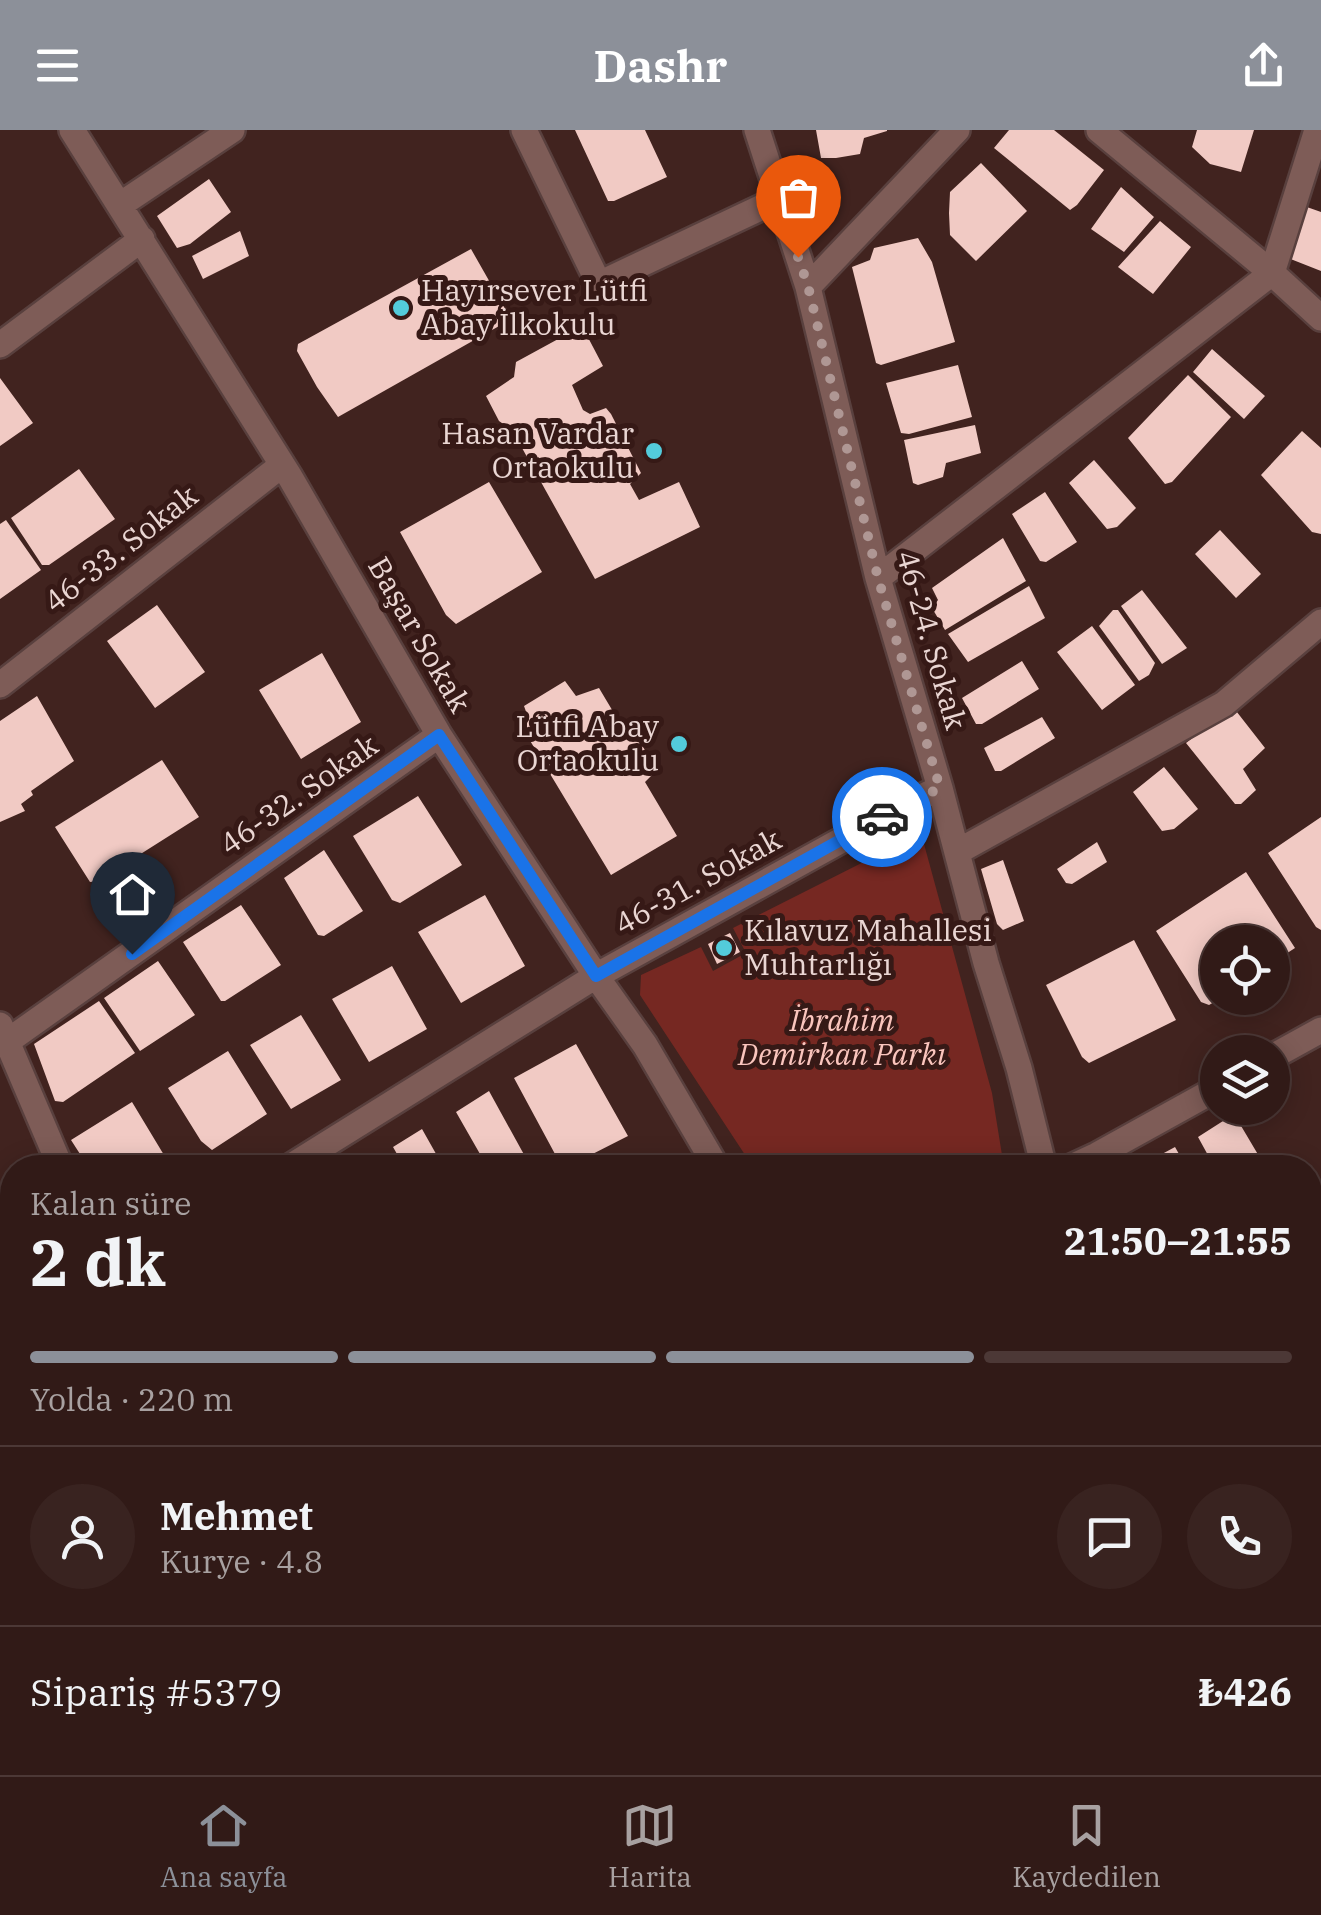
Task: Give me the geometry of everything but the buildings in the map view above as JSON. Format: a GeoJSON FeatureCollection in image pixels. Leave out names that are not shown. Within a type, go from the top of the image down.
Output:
{"type":"FeatureCollection","features":[{"type":"Feature","properties":{"kind":"street","name":"Başar Sokak"},"geometry":{"type":"LineString","coordinates":[[72,130],[282,465],[439,735],[645,1045],[710,1155]]}},
{"type":"Feature","properties":{"kind":"street"},"geometry":{"type":"LineString","coordinates":[[120,204],[232,130]]}},
{"type":"Feature","properties":{"kind":"street"},"geometry":{"type":"LineString","coordinates":[[524,130],[600,284],[779,199]]}},
{"type":"Feature","properties":{"kind":"street","name":"46-24. Sokak"},"geometry":{"type":"LineString","coordinates":[[757,130],[808,286],[878,578],[1041,1155]]}},
{"type":"Feature","properties":{"kind":"street"},"geometry":{"type":"LineString","coordinates":[[808,286],[957,130]]}},
{"type":"Feature","properties":{"kind":"street"},"geometry":{"type":"LineString","coordinates":[[1100,130],[1321,318]]}},
{"type":"Feature","properties":{"kind":"street"},"geometry":{"type":"LineString","coordinates":[[878,578],[1272,273],[1317,130]]}},
{"type":"Feature","properties":{"kind":"street"},"geometry":{"type":"LineString","coordinates":[[0,345],[142,239]]}},
{"type":"Feature","properties":{"kind":"street","name":"46-33. Sokak"},"geometry":{"type":"LineString","coordinates":[[0,685],[282,465]]}},
{"type":"Feature","properties":{"kind":"street"},"geometry":{"type":"LineString","coordinates":[[957,852],[1224,704],[1321,622]]}},
{"type":"Feature","properties":{"kind":"street","name":"46-32. Sokak"},"geometry":{"type":"LineString","coordinates":[[3,1037],[439,735]]}},
{"type":"Feature","properties":{"kind":"street","name":"46-31. Sokak"},"geometry":{"type":"LineString","coordinates":[[309,1155],[596,976],[940,788]]}},
{"type":"Feature","properties":{"kind":"street"},"geometry":{"type":"LineString","coordinates":[[1290,1047],[1321,1030]]}},
{"type":"Feature","properties":{"kind":"street"},"geometry":{"type":"LineString","coordinates":[[3,1037],[55,1155]]}},
{"type":"Feature","properties":{"kind":"street"},"geometry":{"type":"LineString","coordinates":[[1111,1155],[1200,1099]]}},
{"type":"Feature","properties":{"kind":"green space","name":"İbrahim Demirkan Parkı"},"geometry":{"type":"Polygon","coordinates":[[[921,833],[992,1093],[1002,1155],[745,1155],[640,995],[641,975],[701,947],[713,971],[746,953],[733,928],[921,833]]]}},
{"type":"Feature","properties":{"kind":"way so far"},"geometry":{"type":"LineString","coordinates":[[798,257],[878,578],[940,788],[882,817]]}},
{"type":"Feature","properties":{"kind":"place","name":"Hayırsever Lütfi Abay İlkokulu"},"geometry":{"type":"Point","coordinates":[401,308]}},
{"type":"Feature","properties":{"kind":"place","name":"Hasan Vardar Ortaokulu"},"geometry":{"type":"Point","coordinates":[654,451]}},
{"type":"Feature","properties":{"kind":"place","name":"Lütfi Abay Ortaokulu"},"geometry":{"type":"Point","coordinates":[679,744]}},
{"type":"Feature","properties":{"kind":"place","name":"Kılavuz Mahallesi Muhtarlığı"},"geometry":{"type":"Point","coordinates":[724,948]}},
{"type":"Feature","properties":{"kind":"route"},"geometry":{"type":"LineString","coordinates":[[132,954],[439,735],[596,976],[882,817]]}}]}
